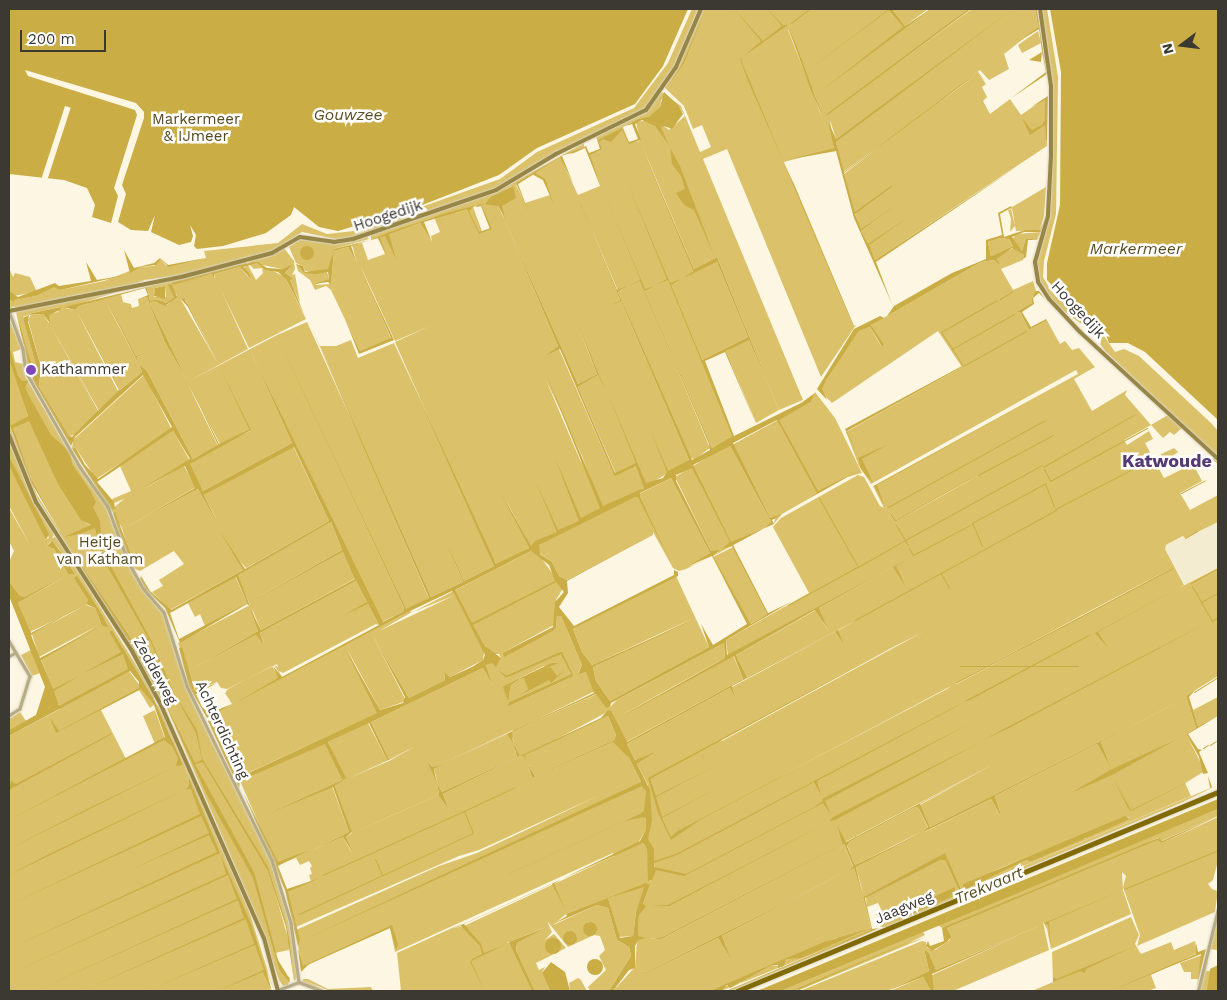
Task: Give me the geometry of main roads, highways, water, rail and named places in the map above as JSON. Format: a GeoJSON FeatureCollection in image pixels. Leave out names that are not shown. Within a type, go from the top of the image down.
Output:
{"type":"FeatureCollection","features":[{"type":"Feature","properties":{"kind":"main road","name":"Jaagweg"},"geometry":{"type":"LineString","coordinates":[[738,991],[1218,790]]}},
{"type":"Feature","properties":{"kind":"water","name":"Gouwzee"},"geometry":{"type":"Polygon","coordinates":[[[9,9],[688,9],[663,66],[635,104],[537,148],[499,175],[412,209],[338,231],[319,227],[294,207],[291,215],[266,233],[223,246],[197,249],[194,246],[196,235],[190,225],[193,236],[191,242],[179,245],[151,232],[155,215],[148,231],[131,230],[118,222],[126,194],[122,185],[144,118],[144,112],[136,103],[25,70],[28,76],[135,110],[137,115],[114,188],[118,196],[111,223],[92,217],[95,205],[87,188],[64,180],[9,174],[9,9]]]}},
{"type":"Feature","properties":{"kind":"water"},"geometry":{"type":"Polygon","coordinates":[[[706,9],[684,63],[666,90],[683,62],[706,9]]]}},
{"type":"Feature","properties":{"kind":"water"},"geometry":{"type":"Polygon","coordinates":[[[734,9],[763,41],[782,26],[767,9],[783,25],[788,25],[744,56],[761,41],[734,9]]]}},
{"type":"Feature","properties":{"kind":"water"},"geometry":{"type":"Polygon","coordinates":[[[889,9],[892,9],[905,26],[931,9],[817,94],[903,27],[889,10],[808,70],[889,9]]]}},
{"type":"Feature","properties":{"kind":"water"},"geometry":{"type":"Polygon","coordinates":[[[968,9],[971,9],[826,116],[828,113],[968,9]]]}},
{"type":"Feature","properties":{"kind":"water"},"geometry":{"type":"Polygon","coordinates":[[[1013,9],[836,142],[844,172],[978,72],[986,82],[978,73],[844,173],[855,212],[893,186],[855,214],[861,229],[896,205],[861,231],[868,244],[909,217],[869,245],[875,260],[1018,166],[876,262],[892,304],[854,218],[836,151],[787,160],[834,148],[828,121],[836,139],[1013,9]]]}},
{"type":"Feature","properties":{"kind":"water"},"geometry":{"type":"Polygon","coordinates":[[[1035,9],[1037,9],[1047,74],[1010,99],[1046,72],[1039,29],[1018,42],[1038,27],[1035,9]]]}},
{"type":"Feature","properties":{"kind":"water","name":"Markermeer"},"geometry":{"type":"Polygon","coordinates":[[[1050,9],[1218,9],[1218,420],[1145,352],[1128,343],[1109,343],[1105,332],[1083,312],[1076,311],[1047,280],[1047,263],[1060,205],[1061,72],[1050,9]]]}},
{"type":"Feature","properties":{"kind":"water"},"geometry":{"type":"Polygon","coordinates":[[[789,29],[797,47],[823,117],[811,91],[789,29]]]}},
{"type":"Feature","properties":{"kind":"water"},"geometry":{"type":"Polygon","coordinates":[[[1042,52],[1041,62],[1029,60],[1042,52]]]}},
{"type":"Feature","properties":{"kind":"water"},"geometry":{"type":"Polygon","coordinates":[[[742,57],[741,60],[784,163],[748,81],[740,59],[742,57]]]}},
{"type":"Feature","properties":{"kind":"water"},"geometry":{"type":"Polygon","coordinates":[[[664,92],[679,106],[683,114],[672,129],[664,126],[661,128],[669,145],[655,126],[642,120],[635,124],[641,140],[629,144],[622,130],[611,142],[603,139],[599,142],[602,149],[590,155],[600,185],[585,148],[562,156],[573,183],[560,157],[535,173],[545,179],[554,205],[543,180],[533,174],[518,184],[529,213],[516,183],[565,154],[586,146],[589,153],[600,149],[598,140],[622,128],[629,142],[638,139],[632,124],[625,126],[638,119],[649,117],[660,107],[664,92]]]}},
{"type":"Feature","properties":{"kind":"water"},"geometry":{"type":"Polygon","coordinates":[[[1048,96],[1046,140],[1045,125],[1030,135],[1022,118],[1032,130],[1042,125],[1045,120],[1045,100],[1031,107],[1048,96]]]}},
{"type":"Feature","properties":{"kind":"water"},"geometry":{"type":"Polygon","coordinates":[[[640,143],[694,269],[717,257],[779,410],[749,340],[726,351],[756,424],[725,352],[705,361],[734,436],[801,403],[815,393],[811,402],[779,420],[818,491],[860,470],[808,499],[817,493],[777,420],[733,443],[770,518],[782,514],[772,520],[774,524],[765,528],[771,522],[730,446],[693,465],[731,542],[763,529],[733,545],[768,613],[791,602],[726,640],[727,655],[893,567],[819,608],[828,629],[815,610],[736,655],[747,677],[865,616],[838,630],[844,645],[835,632],[732,686],[736,699],[730,688],[627,744],[635,760],[655,752],[637,764],[650,790],[652,820],[648,839],[654,849],[654,861],[676,854],[961,704],[817,781],[821,795],[814,782],[677,855],[654,863],[654,867],[686,874],[814,807],[823,801],[822,799],[971,723],[825,801],[831,815],[823,803],[684,876],[656,870],[652,880],[648,881],[647,849],[643,843],[562,879],[640,841],[646,829],[646,818],[643,817],[625,821],[395,926],[640,814],[644,811],[646,792],[642,786],[303,940],[641,782],[629,758],[613,742],[512,787],[532,778],[528,764],[535,776],[614,740],[616,735],[608,716],[525,755],[526,761],[524,756],[520,756],[601,718],[607,711],[611,710],[627,742],[743,679],[734,656],[619,718],[725,658],[724,643],[611,703],[610,707],[606,708],[596,694],[512,732],[513,743],[507,734],[434,769],[436,781],[428,763],[433,767],[438,766],[594,693],[586,672],[578,674],[582,665],[561,616],[557,616],[556,628],[553,631],[504,657],[502,653],[553,627],[555,602],[564,592],[556,582],[473,625],[484,645],[501,658],[496,667],[492,663],[486,665],[493,686],[483,668],[371,722],[389,759],[415,748],[349,778],[387,760],[369,723],[328,742],[346,778],[335,786],[352,832],[346,837],[353,853],[343,837],[311,851],[349,832],[333,787],[260,817],[342,780],[325,744],[240,781],[239,789],[208,721],[211,720],[238,778],[377,713],[346,650],[380,710],[403,703],[405,697],[373,636],[409,698],[445,680],[444,672],[450,677],[472,667],[483,660],[485,655],[455,595],[452,591],[410,611],[235,703],[278,678],[273,666],[282,677],[379,625],[368,604],[342,616],[367,602],[356,581],[260,633],[264,645],[256,635],[192,669],[258,631],[250,608],[261,630],[355,579],[343,552],[252,601],[342,550],[331,522],[238,575],[250,606],[247,604],[180,643],[165,608],[145,589],[140,579],[141,576],[150,591],[171,610],[243,570],[219,530],[245,569],[329,521],[294,447],[204,495],[217,522],[198,489],[125,528],[195,488],[185,466],[143,488],[190,459],[173,431],[97,482],[114,502],[115,509],[111,510],[72,449],[75,447],[85,465],[98,479],[172,427],[143,375],[75,437],[71,446],[32,379],[37,369],[23,318],[32,313],[61,307],[60,310],[49,315],[50,323],[43,314],[29,315],[28,322],[41,367],[39,386],[68,435],[72,437],[97,411],[51,325],[98,411],[119,390],[78,312],[120,390],[142,372],[139,364],[147,371],[193,459],[218,445],[189,383],[219,444],[249,429],[220,368],[251,430],[190,464],[203,491],[292,443],[250,350],[383,622],[404,611],[404,608],[277,336],[406,609],[429,598],[309,322],[431,597],[463,582],[447,544],[464,581],[494,566],[394,343],[496,564],[529,548],[501,493],[531,546],[535,541],[557,532],[535,480],[558,530],[579,521],[555,458],[581,518],[600,508],[546,374],[603,506],[644,488],[636,466],[615,476],[613,473],[560,349],[543,357],[558,346],[505,221],[578,384],[597,374],[579,327],[605,389],[598,375],[578,387],[615,473],[636,463],[607,392],[646,483],[663,478],[667,472],[650,429],[668,471],[689,460],[621,301],[611,305],[620,300],[578,198],[617,290],[627,286],[618,292],[692,460],[710,450],[709,444],[640,281],[629,286],[640,280],[602,188],[645,289],[654,286],[645,291],[712,448],[732,436],[668,280],[655,285],[667,279],[625,177],[670,283],[681,279],[671,285],[702,360],[748,337],[717,262],[683,278],[693,271],[640,143]],[[692,468],[676,475],[676,481],[711,551],[720,550],[713,556],[751,624],[767,614],[732,546],[722,549],[730,542],[692,468]],[[671,478],[640,493],[640,497],[673,567],[638,497],[539,545],[540,554],[552,562],[559,576],[567,580],[652,535],[567,581],[568,593],[559,607],[574,626],[674,575],[674,570],[678,572],[678,576],[573,629],[582,652],[592,665],[695,619],[593,667],[596,681],[610,701],[709,647],[701,624],[713,645],[747,624],[712,556],[688,566],[710,553],[671,478]],[[531,551],[455,590],[472,623],[555,581],[549,565],[531,551]],[[236,577],[170,613],[179,639],[247,603],[236,577]]]}},
{"type":"Feature","properties":{"kind":"water"},"geometry":{"type":"Polygon","coordinates":[[[670,148],[680,166],[714,255],[694,210],[684,205],[676,193],[685,189],[681,176],[672,164],[670,148]]]}},
{"type":"Feature","properties":{"kind":"water"},"geometry":{"type":"Polygon","coordinates":[[[785,166],[794,184],[854,326],[853,326],[785,166]]]}},
{"type":"Feature","properties":{"kind":"water"},"geometry":{"type":"Polygon","coordinates":[[[513,186],[516,198],[502,206],[505,218],[498,206],[484,204],[491,197],[513,186]]]}},
{"type":"Feature","properties":{"kind":"water"},"geometry":{"type":"Polygon","coordinates":[[[481,204],[492,229],[479,234],[467,209],[424,222],[432,242],[420,223],[389,234],[396,259],[385,236],[380,237],[386,254],[378,238],[371,240],[446,213],[474,206],[469,211],[479,232],[490,229],[481,206],[476,206],[481,204]]]}},
{"type":"Feature","properties":{"kind":"water"},"geometry":{"type":"Polygon","coordinates":[[[1011,206],[1014,213],[1011,208],[1000,214],[1004,237],[1025,230],[1040,230],[1046,217],[1041,232],[1024,232],[1012,237],[1022,251],[1026,238],[1037,240],[1028,240],[1026,257],[1023,259],[1024,255],[1012,248],[997,259],[1001,267],[994,260],[981,262],[887,316],[894,306],[952,273],[986,259],[986,240],[1002,235],[998,213],[1011,206]],[[1000,238],[988,242],[991,256],[1013,246],[1009,239],[1000,238]]]}},
{"type":"Feature","properties":{"kind":"water"},"geometry":{"type":"Polygon","coordinates":[[[370,240],[351,246],[357,263],[348,247],[334,251],[331,285],[328,282],[314,284],[329,279],[328,272],[304,273],[296,264],[303,266],[305,272],[328,269],[334,249],[370,240]]]}},
{"type":"Feature","properties":{"kind":"water"},"geometry":{"type":"Polygon","coordinates":[[[304,246],[310,246],[314,253],[310,260],[304,260],[300,256],[300,250],[304,246]]]}},
{"type":"Feature","properties":{"kind":"water"},"geometry":{"type":"Polygon","coordinates":[[[124,250],[134,268],[154,263],[160,258],[168,265],[206,258],[168,267],[161,259],[156,265],[140,267],[130,273],[124,250]]]}},
{"type":"Feature","properties":{"kind":"water"},"geometry":{"type":"Polygon","coordinates":[[[86,262],[97,280],[126,275],[60,290],[54,287],[36,296],[14,300],[14,303],[9,299],[9,291],[18,297],[55,283],[59,286],[91,281],[86,262]]]}},
{"type":"Feature","properties":{"kind":"water"},"geometry":{"type":"Polygon","coordinates":[[[258,262],[267,268],[282,269],[294,263],[285,273],[294,279],[290,280],[304,314],[286,279],[278,272],[266,270],[257,263],[243,267],[249,273],[251,279],[240,267],[214,274],[214,278],[212,274],[172,285],[177,297],[165,306],[155,301],[149,303],[147,297],[139,299],[148,295],[145,288],[79,306],[75,310],[64,307],[147,287],[150,301],[156,300],[166,303],[174,297],[168,285],[174,282],[258,262]]]}},
{"type":"Feature","properties":{"kind":"water"},"geometry":{"type":"Polygon","coordinates":[[[359,265],[394,340],[359,354],[345,319],[360,351],[391,338],[359,265]]]}},
{"type":"Feature","properties":{"kind":"water"},"geometry":{"type":"Polygon","coordinates":[[[165,286],[165,299],[154,296],[155,288],[165,286]]]}},
{"type":"Feature","properties":{"kind":"water"},"geometry":{"type":"Polygon","coordinates":[[[1036,291],[1039,291],[1045,299],[1039,293],[1033,298],[1034,304],[1022,312],[1031,327],[1046,319],[1060,344],[1046,321],[1029,330],[1020,312],[1016,312],[1032,303],[1032,298],[1036,291]]]}},
{"type":"Feature","properties":{"kind":"water"},"geometry":{"type":"Polygon","coordinates":[[[180,298],[184,299],[189,306],[218,365],[188,307],[180,298]]]}},
{"type":"Feature","properties":{"kind":"water"},"geometry":{"type":"Polygon","coordinates":[[[107,302],[136,356],[162,345],[137,357],[137,361],[107,302]]]}},
{"type":"Feature","properties":{"kind":"water"},"geometry":{"type":"Polygon","coordinates":[[[151,306],[187,380],[165,343],[151,306]]]}},
{"type":"Feature","properties":{"kind":"water"},"geometry":{"type":"Polygon","coordinates":[[[16,312],[31,363],[30,365],[28,364],[16,312]]]}},
{"type":"Feature","properties":{"kind":"water"},"geometry":{"type":"Polygon","coordinates":[[[880,316],[884,318],[871,325],[884,345],[882,346],[870,327],[859,331],[826,380],[822,389],[827,400],[817,389],[854,329],[880,316]]]}},
{"type":"Feature","properties":{"kind":"water"},"geometry":{"type":"Polygon","coordinates":[[[9,346],[18,376],[22,381],[29,380],[25,387],[28,394],[51,435],[70,452],[72,464],[96,502],[93,507],[100,521],[102,550],[151,640],[174,693],[163,673],[150,640],[136,646],[161,696],[65,540],[135,644],[148,638],[102,557],[95,528],[80,534],[64,537],[91,525],[81,520],[58,484],[29,421],[13,428],[30,476],[61,533],[31,482],[10,426],[28,416],[9,359],[9,346]]]}},
{"type":"Feature","properties":{"kind":"water"},"geometry":{"type":"Polygon","coordinates":[[[962,366],[847,431],[858,455],[845,429],[962,366]]]}},
{"type":"Feature","properties":{"kind":"water"},"geometry":{"type":"Polygon","coordinates":[[[1065,382],[877,485],[884,505],[874,486],[1065,382]]]}},
{"type":"Feature","properties":{"kind":"water"},"geometry":{"type":"Polygon","coordinates":[[[889,444],[862,459],[873,483],[861,469],[858,458],[889,444]]]}},
{"type":"Feature","properties":{"kind":"water"},"geometry":{"type":"Polygon","coordinates":[[[9,456],[49,534],[46,540],[9,466],[9,456]]]}},
{"type":"Feature","properties":{"kind":"water"},"geometry":{"type":"Polygon","coordinates":[[[984,471],[895,522],[886,507],[896,520],[984,471]]]}},
{"type":"Feature","properties":{"kind":"water"},"geometry":{"type":"Polygon","coordinates":[[[115,512],[134,563],[131,564],[119,534],[113,513],[115,512]]]}},
{"type":"Feature","properties":{"kind":"water"},"geometry":{"type":"Polygon","coordinates":[[[52,541],[75,574],[68,574],[54,549],[47,546],[52,541]]]}},
{"type":"Feature","properties":{"kind":"water"},"geometry":{"type":"Polygon","coordinates":[[[910,558],[896,566],[906,587],[893,567],[910,558]]]}},
{"type":"Feature","properties":{"kind":"water"},"geometry":{"type":"Polygon","coordinates":[[[1173,569],[954,685],[957,682],[1173,569]]]}},
{"type":"Feature","properties":{"kind":"water"},"geometry":{"type":"Polygon","coordinates":[[[65,576],[18,603],[31,633],[83,605],[31,635],[40,658],[99,627],[41,660],[53,689],[79,676],[54,691],[59,706],[128,669],[123,654],[82,674],[121,652],[109,632],[112,630],[154,699],[183,765],[176,766],[178,758],[172,746],[164,740],[9,820],[165,737],[154,705],[141,689],[56,733],[50,718],[59,731],[139,688],[139,682],[130,671],[9,736],[9,730],[36,715],[45,687],[9,596],[9,581],[19,595],[24,597],[65,576]]]}},
{"type":"Feature","properties":{"kind":"water"},"geometry":{"type":"Polygon","coordinates":[[[77,576],[109,628],[102,626],[95,608],[86,604],[88,600],[74,578],[77,576]]]}},
{"type":"Feature","properties":{"kind":"water"},"geometry":{"type":"Polygon","coordinates":[[[1184,585],[1098,632],[1108,648],[1095,633],[1184,585]]]}},
{"type":"Feature","properties":{"kind":"water"},"geometry":{"type":"Polygon","coordinates":[[[1209,622],[1007,729],[983,740],[1141,657],[1209,622]]]}},
{"type":"Feature","properties":{"kind":"water"},"geometry":{"type":"Polygon","coordinates":[[[923,631],[650,779],[656,796],[717,765],[656,797],[662,817],[721,786],[662,818],[671,837],[676,832],[952,686],[700,820],[671,840],[658,813],[648,778],[923,631]]]}},
{"type":"Feature","properties":{"kind":"water"},"geometry":{"type":"Polygon","coordinates":[[[1093,634],[970,700],[963,702],[1087,636],[1093,634]]]}},
{"type":"Feature","properties":{"kind":"water"},"geometry":{"type":"Polygon","coordinates":[[[182,647],[195,691],[217,683],[196,694],[202,707],[209,713],[232,704],[207,718],[189,687],[179,648],[182,647]]]}},
{"type":"Feature","properties":{"kind":"water"},"geometry":{"type":"Polygon","coordinates":[[[562,651],[574,676],[507,707],[509,702],[571,674],[561,654],[506,678],[496,669],[507,675],[562,651]]]}},
{"type":"Feature","properties":{"kind":"water"},"geometry":{"type":"Polygon","coordinates":[[[552,663],[559,663],[546,668],[551,667],[557,676],[565,670],[551,683],[549,680],[520,695],[528,689],[524,678],[520,679],[511,685],[508,701],[503,687],[552,663]]]}},
{"type":"Feature","properties":{"kind":"water"},"geometry":{"type":"Polygon","coordinates":[[[1079,666],[1079,667],[960,667],[1079,666]]]}},
{"type":"Feature","properties":{"kind":"water"},"geometry":{"type":"Polygon","coordinates":[[[1195,690],[1189,697],[1198,726],[1218,716],[1188,734],[1198,749],[1202,750],[1199,752],[1208,773],[1203,774],[1199,757],[1186,734],[1196,728],[1186,696],[1195,690]]]}},
{"type":"Feature","properties":{"kind":"water"},"geometry":{"type":"Polygon","coordinates":[[[174,693],[197,730],[202,758],[268,867],[286,922],[294,981],[286,927],[268,871],[203,762],[195,764],[254,872],[278,960],[290,983],[279,969],[253,878],[207,795],[163,699],[195,763],[202,760],[196,733],[174,693]]]}},
{"type":"Feature","properties":{"kind":"water"},"geometry":{"type":"Polygon","coordinates":[[[1184,699],[1101,742],[1111,768],[1097,744],[995,796],[1002,818],[991,799],[924,832],[928,827],[918,807],[915,807],[849,842],[847,846],[855,865],[921,833],[856,867],[862,893],[854,868],[850,870],[853,866],[844,844],[665,937],[660,939],[648,939],[660,938],[842,844],[836,823],[846,842],[993,765],[920,804],[930,827],[1184,699]]]}},
{"type":"Feature","properties":{"kind":"water"},"geometry":{"type":"Polygon","coordinates":[[[112,733],[9,790],[11,781],[16,784],[112,733]]]}},
{"type":"Feature","properties":{"kind":"water"},"geometry":{"type":"Polygon","coordinates":[[[1183,736],[1112,775],[1071,793],[1110,770],[1183,736]]]}},
{"type":"Feature","properties":{"kind":"water"},"geometry":{"type":"Polygon","coordinates":[[[981,742],[835,820],[829,821],[833,817],[981,742]]]}},
{"type":"Feature","properties":{"kind":"water"},"geometry":{"type":"Polygon","coordinates":[[[514,745],[520,756],[443,794],[449,810],[438,795],[354,831],[439,794],[437,783],[442,792],[517,757],[514,745]]]}},
{"type":"Feature","properties":{"kind":"water"},"geometry":{"type":"Polygon","coordinates":[[[174,767],[102,803],[9,849],[81,812],[174,767]]]}},
{"type":"Feature","properties":{"kind":"water"},"geometry":{"type":"Polygon","coordinates":[[[1200,776],[1131,811],[1113,778],[1131,810],[1200,776]]]}},
{"type":"Feature","properties":{"kind":"water"},"geometry":{"type":"Polygon","coordinates":[[[189,778],[220,853],[9,949],[217,852],[209,835],[130,870],[209,833],[201,816],[9,905],[200,814],[191,789],[186,789],[189,786],[189,778]]]}},
{"type":"Feature","properties":{"kind":"water"},"geometry":{"type":"Polygon","coordinates":[[[1210,788],[883,926],[941,900],[927,901],[893,919],[911,909],[918,898],[927,900],[955,887],[955,892],[949,897],[960,893],[945,860],[941,860],[865,898],[872,929],[879,928],[726,991],[871,930],[863,897],[945,853],[962,892],[1210,788]]]}},
{"type":"Feature","properties":{"kind":"water"},"geometry":{"type":"Polygon","coordinates":[[[184,790],[127,818],[9,875],[49,854],[184,790]]]}},
{"type":"Feature","properties":{"kind":"water"},"geometry":{"type":"Polygon","coordinates":[[[243,792],[278,862],[309,850],[278,866],[287,889],[320,878],[288,892],[300,940],[298,946],[285,890],[243,792]]]}},
{"type":"Feature","properties":{"kind":"water"},"geometry":{"type":"Polygon","coordinates":[[[1218,799],[1218,809],[1013,895],[781,991],[757,991],[1218,799]]]}},
{"type":"Feature","properties":{"kind":"water"},"geometry":{"type":"Polygon","coordinates":[[[1125,816],[1130,819],[1030,862],[1027,860],[967,889],[963,887],[963,884],[1125,816]]]}},
{"type":"Feature","properties":{"kind":"water"},"geometry":{"type":"Polygon","coordinates":[[[1218,816],[1162,843],[1157,840],[947,928],[951,937],[947,942],[932,951],[926,946],[928,941],[930,946],[944,941],[942,928],[946,926],[1148,842],[1159,838],[1162,841],[1218,816]]]}},
{"type":"Feature","properties":{"kind":"water"},"geometry":{"type":"Polygon","coordinates":[[[827,823],[669,906],[650,906],[668,905],[827,823]]]}},
{"type":"Feature","properties":{"kind":"water"},"geometry":{"type":"Polygon","coordinates":[[[221,856],[252,926],[272,991],[263,972],[217,991],[264,970],[255,945],[146,991],[254,944],[246,919],[82,991],[244,918],[238,900],[35,991],[237,899],[228,875],[9,974],[226,874],[221,856]]]}},
{"type":"Feature","properties":{"kind":"water"},"geometry":{"type":"Polygon","coordinates":[[[847,871],[722,936],[731,959],[718,938],[647,973],[637,970],[647,972],[847,871]]]}},
{"type":"Feature","properties":{"kind":"water"},"geometry":{"type":"Polygon","coordinates":[[[560,880],[554,884],[566,911],[552,884],[464,924],[481,944],[484,953],[505,945],[471,961],[485,991],[470,962],[472,959],[482,954],[480,946],[461,926],[448,931],[560,880]]]}},
{"type":"Feature","properties":{"kind":"water"},"geometry":{"type":"Polygon","coordinates":[[[646,883],[650,885],[643,904],[646,906],[639,915],[638,936],[646,938],[638,940],[635,946],[635,968],[629,970],[613,991],[609,991],[631,956],[629,947],[617,940],[608,908],[597,905],[553,924],[567,916],[566,914],[646,883]],[[644,887],[608,898],[620,938],[633,936],[636,912],[644,887]]]}},
{"type":"Feature","properties":{"kind":"water"},"geometry":{"type":"Polygon","coordinates":[[[1123,890],[1049,922],[1051,949],[1048,925],[1044,923],[1123,890]]]}},
{"type":"Feature","properties":{"kind":"water"},"geometry":{"type":"Polygon","coordinates":[[[590,922],[595,924],[597,929],[595,934],[590,936],[585,934],[583,929],[585,924],[590,922]]]}},
{"type":"Feature","properties":{"kind":"water"},"geometry":{"type":"Polygon","coordinates":[[[392,925],[398,945],[396,950],[390,928],[309,964],[301,972],[298,949],[303,966],[392,925]]]}},
{"type":"Feature","properties":{"kind":"water"},"geometry":{"type":"Polygon","coordinates":[[[1043,925],[932,974],[934,991],[931,991],[923,977],[887,991],[929,971],[924,949],[929,953],[936,970],[1043,925]]]}},
{"type":"Feature","properties":{"kind":"water"},"geometry":{"type":"Polygon","coordinates":[[[547,927],[517,943],[516,950],[535,991],[532,991],[509,942],[547,927]]]}},
{"type":"Feature","properties":{"kind":"water"},"geometry":{"type":"Polygon","coordinates":[[[871,928],[801,958],[786,959],[784,966],[778,968],[778,965],[770,966],[730,988],[727,985],[721,991],[709,991],[824,942],[871,928]]]}},
{"type":"Feature","properties":{"kind":"water"},"geometry":{"type":"Polygon","coordinates":[[[570,931],[575,933],[577,938],[575,943],[570,945],[565,943],[563,938],[565,933],[570,931]]]}},
{"type":"Feature","properties":{"kind":"water"},"geometry":{"type":"Polygon","coordinates":[[[926,935],[800,989],[790,991],[921,937],[926,935]]]}},
{"type":"Feature","properties":{"kind":"water"},"geometry":{"type":"Polygon","coordinates":[[[553,938],[559,940],[561,946],[559,952],[553,954],[547,952],[545,946],[547,940],[553,938]]]}},
{"type":"Feature","properties":{"kind":"water"},"geometry":{"type":"Polygon","coordinates":[[[1196,943],[1198,952],[1206,949],[1197,987],[1201,954],[1110,991],[1196,954],[1196,943]]]}},
{"type":"Feature","properties":{"kind":"water"},"geometry":{"type":"Polygon","coordinates":[[[1135,946],[1086,969],[1085,973],[1080,971],[1031,991],[1053,982],[1053,977],[1057,979],[1135,946]]]}},
{"type":"Feature","properties":{"kind":"water"},"geometry":{"type":"Polygon","coordinates":[[[595,959],[601,961],[603,967],[601,973],[595,975],[589,973],[587,967],[589,961],[595,959]]]}},
{"type":"Feature","properties":{"kind":"water"},"geometry":{"type":"Polygon","coordinates":[[[551,962],[565,972],[570,991],[550,991],[542,973],[551,962]]]}},
{"type":"Feature","properties":{"kind":"water"},"geometry":{"type":"Polygon","coordinates":[[[1218,965],[1218,991],[1207,991],[1210,969],[1218,965]]]}},
{"type":"Feature","properties":{"kind":"waterway"},"geometry":{"type":"LineString","coordinates":[[791,23],[809,9]]}},
{"type":"Feature","properties":{"kind":"waterway"},"geometry":{"type":"LineString","coordinates":[[1000,299],[1013,291]]}},
{"type":"Feature","properties":{"kind":"waterway"},"geometry":{"type":"LineString","coordinates":[[952,348],[941,332],[997,300]]}},
{"type":"Feature","properties":{"kind":"waterway"},"geometry":{"type":"LineString","coordinates":[[1014,314],[952,349],[963,366],[1026,331]]}},
{"type":"Feature","properties":{"kind":"waterway"},"geometry":{"type":"LineString","coordinates":[[1043,467],[1135,414]]}},
{"type":"Feature","properties":{"kind":"waterway"},"geometry":{"type":"LineString","coordinates":[[888,507],[1045,420]]}},
{"type":"Feature","properties":{"kind":"waterway"},"geometry":{"type":"LineString","coordinates":[[1044,469],[1050,481],[1147,428]]}},
{"type":"Feature","properties":{"kind":"waterway"},"geometry":{"type":"LineString","coordinates":[[978,475],[1053,435]]}},
{"type":"Feature","properties":{"kind":"waterway"},"geometry":{"type":"LineString","coordinates":[[1212,458],[1218,463]]}},
{"type":"Feature","properties":{"kind":"waterway"},"geometry":{"type":"LineString","coordinates":[[1055,509],[1148,461]]}},
{"type":"Feature","properties":{"kind":"waterway"},"geometry":{"type":"LineString","coordinates":[[896,525],[905,540],[1042,465]]}},
{"type":"Feature","properties":{"kind":"waterway"},"geometry":{"type":"LineString","coordinates":[[1181,493],[1205,480]]}},
{"type":"Feature","properties":{"kind":"waterway"},"geometry":{"type":"LineString","coordinates":[[982,546],[972,523],[1046,483]]}},
{"type":"Feature","properties":{"kind":"waterway"},"geometry":{"type":"LineString","coordinates":[[1045,484],[1054,506]]}},
{"type":"Feature","properties":{"kind":"waterway"},"geometry":{"type":"LineString","coordinates":[[819,498],[858,567],[905,540],[908,545]]}},
{"type":"Feature","properties":{"kind":"waterway"},"geometry":{"type":"LineString","coordinates":[[855,620],[1056,510]]}},
{"type":"Feature","properties":{"kind":"waterway"},"geometry":{"type":"LineString","coordinates":[[909,548],[913,555],[972,524]]}},
{"type":"Feature","properties":{"kind":"waterway"},"geometry":{"type":"LineString","coordinates":[[1185,538],[1197,531]]}},
{"type":"Feature","properties":{"kind":"waterway"},"geometry":{"type":"LineString","coordinates":[[788,605],[857,567]]}},
{"type":"Feature","properties":{"kind":"waterway"},"geometry":{"type":"LineString","coordinates":[[1191,583],[1218,568]]}},
{"type":"Feature","properties":{"kind":"waterway"},"geometry":{"type":"LineString","coordinates":[[941,574],[949,588]]}},
{"type":"Feature","properties":{"kind":"waterway"},"geometry":{"type":"LineString","coordinates":[[1192,586],[1212,621],[1218,617]]}},
{"type":"Feature","properties":{"kind":"waterway"},"geometry":{"type":"LineString","coordinates":[[1201,602],[1218,593]]}},
{"type":"Feature","properties":{"kind":"waterway"},"geometry":{"type":"LineString","coordinates":[[1194,692],[1218,677]]}},
{"type":"Feature","properties":{"kind":"waterway"},"geometry":{"type":"LineString","coordinates":[[1210,745],[1216,741]]}},
{"type":"Feature","properties":{"kind":"waterway"},"geometry":{"type":"LineString","coordinates":[[1203,748],[1208,745]]}},
{"type":"Feature","properties":{"kind":"waterway"},"geometry":{"type":"LineString","coordinates":[[464,811],[515,787]]}},
{"type":"Feature","properties":{"kind":"waterway"},"geometry":{"type":"LineString","coordinates":[[299,914],[473,833],[464,811],[322,875]]}},
{"type":"Feature","properties":{"kind":"waterway"},"geometry":{"type":"LineString","coordinates":[[1124,889],[1218,850]]}},
{"type":"Feature","properties":{"kind":"waterway"},"geometry":{"type":"LineString","coordinates":[[375,859],[382,875]]}},
{"type":"Feature","properties":{"kind":"place","name":"Kathammer"},"geometry":{"type":"Point","coordinates":[31,370]}},
{"type":"Feature","properties":{"kind":"district","name":"Katwoude"},"geometry":{"type":"Point","coordinates":[1167,461]}},
{"type":"Feature","properties":{"kind":"park label","name":"Markermeer & IJmeer"},"geometry":{"type":"Point","coordinates":[196,128]}},
{"type":"Feature","properties":{"kind":"park label","name":"Heitje van Katham"},"geometry":{"type":"Point","coordinates":[100,550]}},
{"type":"Feature","properties":{"kind":"water label","name":"Trekvaart"},"geometry":{"type":"Point","coordinates":[989,886]}}]}
